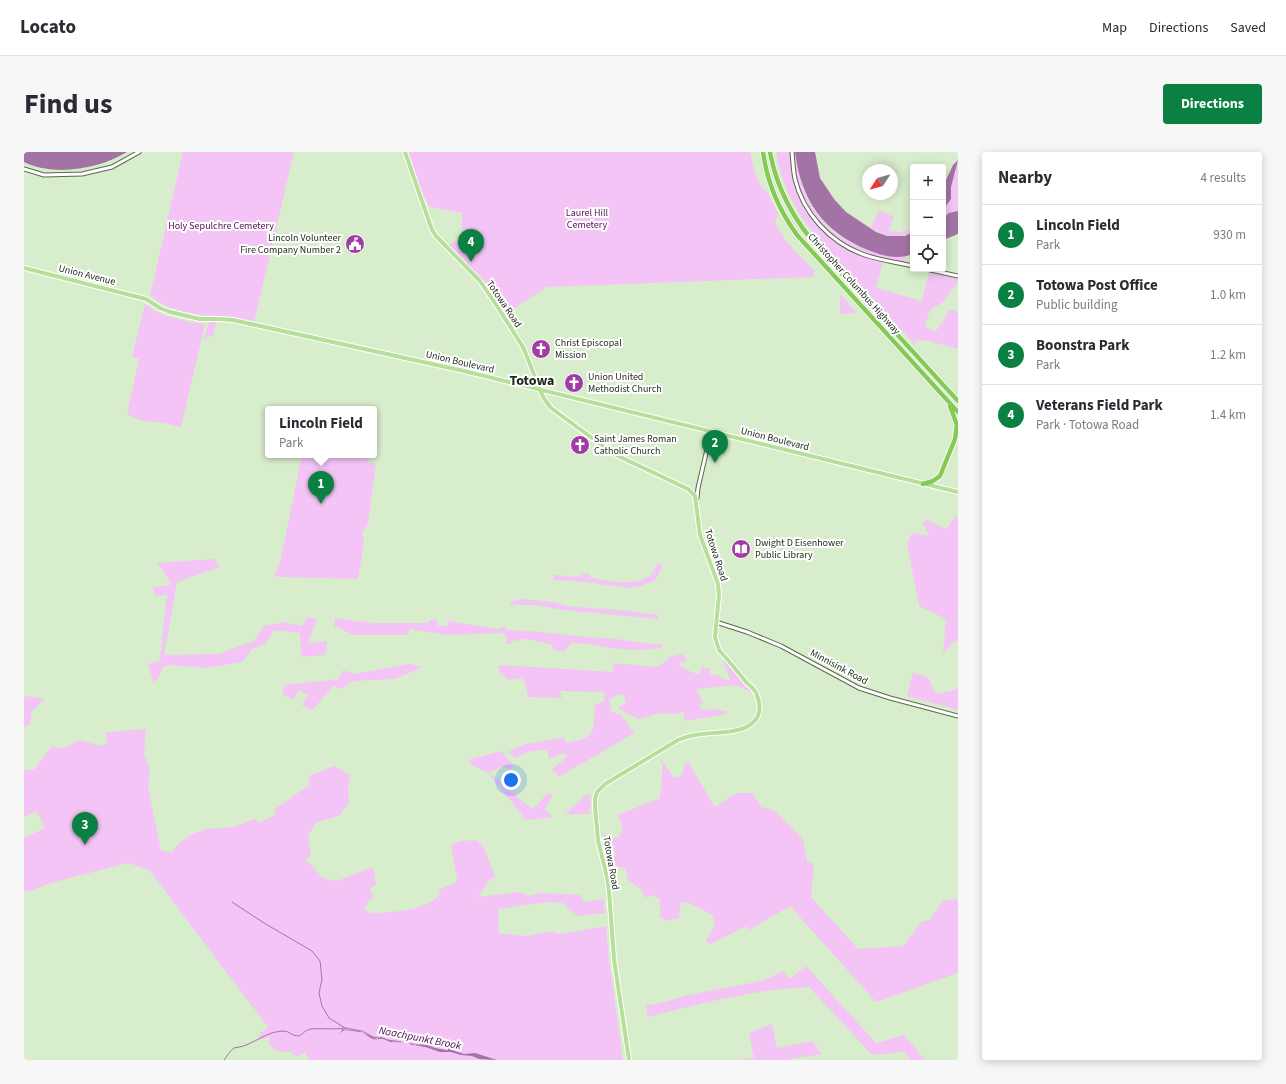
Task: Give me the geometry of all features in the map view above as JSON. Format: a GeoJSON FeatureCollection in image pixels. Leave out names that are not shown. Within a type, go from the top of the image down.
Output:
{"type":"FeatureCollection","features":[{"type":"Feature","properties":{"kind":"highway","name":"Christopher Columbus Highway"},"geometry":{"type":"LineString","coordinates":[[763,152],[768,176],[775,196],[797,235],[958,412]]}},
{"type":"Feature","properties":{"kind":"highway","name":"Christopher Columbus Highway"},"geometry":{"type":"LineString","coordinates":[[770,152],[775,174],[781,190],[801,227],[821,251],[958,401]]}},
{"type":"Feature","properties":{"kind":"highway"},"geometry":{"type":"LineString","coordinates":[[923,484],[933,481],[940,476],[956,439],[957,424],[948,402]]}},
{"type":"Feature","properties":{"kind":"main road","name":"Totowa Road"},"geometry":{"type":"LineString","coordinates":[[405,152],[432,230],[443,244],[480,281],[487,291],[523,346],[543,397],[551,408],[619,457],[691,491],[697,498],[700,535],[718,584],[719,595],[715,637],[717,646],[757,695],[759,711],[755,720],[750,726],[738,730],[698,734],[678,740],[605,784],[598,791],[595,799],[598,840],[609,891],[610,921],[615,970],[629,1060]]}},
{"type":"Feature","properties":{"kind":"main road","name":"Union Avenue"},"geometry":{"type":"LineString","coordinates":[[24,268],[146,299]]}},
{"type":"Feature","properties":{"kind":"main road","name":"Union Boulevard"},"geometry":{"type":"LineString","coordinates":[[146,299],[165,310],[189,317],[200,319],[219,318],[233,320],[458,369],[958,492]]}},
{"type":"Feature","properties":{"kind":"street"},"geometry":{"type":"LineString","coordinates":[[24,169],[44,175],[82,174],[107,169],[140,152]]}},
{"type":"Feature","properties":{"kind":"street"},"geometry":{"type":"LineString","coordinates":[[792,152],[795,179],[801,196],[812,216],[828,233],[860,253],[910,265]]}},
{"type":"Feature","properties":{"kind":"street"},"geometry":{"type":"LineString","coordinates":[[940,272],[958,276]]}},
{"type":"Feature","properties":{"kind":"street"},"geometry":{"type":"LineString","coordinates":[[697,498],[710,432]]}},
{"type":"Feature","properties":{"kind":"street","name":"Minnisink Road"},"geometry":{"type":"LineString","coordinates":[[716,622],[747,632],[781,646],[863,689],[958,716]]}},
{"type":"Feature","properties":{"kind":"green space","name":"Holy Sepulchre Cemetery"},"geometry":{"type":"Polygon","coordinates":[[[183,152],[294,152],[254,322],[234,317],[198,315],[167,307],[150,296],[183,152]]]}},
{"type":"Feature","properties":{"kind":"green space","name":"Laurel Hill Cemetery"},"geometry":{"type":"Polygon","coordinates":[[[408,152],[750,152],[755,173],[761,188],[766,190],[778,214],[775,222],[778,229],[792,248],[814,270],[814,277],[547,287],[506,314],[485,282],[483,284],[447,246],[462,238],[462,213],[430,207],[421,193],[408,152]]]}},
{"type":"Feature","properties":{"kind":"green space"},"geometry":{"type":"Polygon","coordinates":[[[776,152],[795,152],[802,184],[811,205],[817,214],[836,234],[878,253],[889,256],[906,256],[905,262],[884,258],[876,288],[922,301],[929,272],[958,279],[958,282],[943,302],[930,310],[925,326],[935,332],[943,322],[949,309],[958,312],[958,349],[928,341],[916,340],[915,345],[802,218],[789,195],[780,170],[776,152]]]}},
{"type":"Feature","properties":{"kind":"green space"},"geometry":{"type":"Polygon","coordinates":[[[958,163],[958,211],[949,213],[946,216],[946,207],[951,197],[953,175],[958,163]]]}},
{"type":"Feature","properties":{"kind":"green space"},"geometry":{"type":"Polygon","coordinates":[[[879,210],[894,217],[888,231],[899,232],[910,230],[910,233],[902,236],[891,236],[871,228],[879,210]]]}},
{"type":"Feature","properties":{"kind":"green space"},"geometry":{"type":"Polygon","coordinates":[[[840,294],[857,313],[840,314],[840,294]]]}},
{"type":"Feature","properties":{"kind":"green space"},"geometry":{"type":"Polygon","coordinates":[[[145,304],[162,315],[205,324],[181,427],[139,420],[127,414],[139,359],[132,357],[145,304]]]}},
{"type":"Feature","properties":{"kind":"green space"},"geometry":{"type":"Polygon","coordinates":[[[209,322],[216,322],[213,337],[208,336],[207,339],[204,339],[209,322]]]}},
{"type":"Feature","properties":{"kind":"green space"},"geometry":{"type":"Polygon","coordinates":[[[301,458],[368,458],[367,462],[376,464],[368,524],[362,532],[364,542],[358,579],[278,577],[275,575],[281,558],[301,458]]]}},
{"type":"Feature","properties":{"kind":"green space"},"geometry":{"type":"Polygon","coordinates":[[[956,516],[958,521],[958,643],[956,640],[943,653],[946,619],[919,606],[907,544],[912,533],[929,536],[923,523],[927,520],[946,529],[956,516]]]}},
{"type":"Feature","properties":{"kind":"green space"},"geometry":{"type":"Polygon","coordinates":[[[214,559],[220,567],[177,582],[164,655],[218,654],[254,641],[264,626],[285,622],[301,626],[308,617],[317,619],[308,643],[327,641],[325,655],[301,657],[300,633],[274,630],[266,644],[252,649],[242,662],[207,668],[169,665],[162,668],[159,677],[154,683],[148,664],[160,661],[166,601],[168,595],[156,596],[153,588],[172,584],[157,563],[214,559]]]}},
{"type":"Feature","properties":{"kind":"green space"},"geometry":{"type":"Polygon","coordinates":[[[657,563],[662,564],[659,574],[654,581],[630,588],[585,582],[554,580],[553,575],[580,577],[583,574],[588,573],[591,578],[609,581],[639,581],[647,578],[653,572],[657,563]]]}},
{"type":"Feature","properties":{"kind":"green space"},"geometry":{"type":"Polygon","coordinates":[[[521,599],[554,602],[567,606],[630,611],[658,615],[658,619],[563,610],[535,605],[511,605],[510,602],[521,599]]]}},
{"type":"Feature","properties":{"kind":"green space"},"geometry":{"type":"Polygon","coordinates":[[[335,618],[373,623],[429,623],[430,620],[437,619],[438,626],[447,626],[448,621],[497,629],[505,627],[506,630],[532,631],[617,639],[649,644],[662,644],[661,648],[630,650],[571,643],[565,651],[556,651],[551,644],[526,639],[513,641],[510,644],[506,644],[507,637],[503,633],[446,635],[410,629],[408,635],[354,635],[334,626],[335,618]]]}},
{"type":"Feature","properties":{"kind":"green space"},"geometry":{"type":"Polygon","coordinates":[[[682,654],[686,659],[685,663],[679,662],[679,665],[691,672],[699,674],[702,667],[710,669],[710,674],[719,676],[727,681],[730,680],[723,660],[724,659],[753,693],[737,685],[696,689],[703,703],[699,705],[702,710],[715,709],[728,712],[726,714],[684,721],[684,712],[674,714],[661,713],[638,719],[618,708],[626,703],[624,696],[619,694],[609,700],[612,712],[621,715],[634,733],[559,777],[552,769],[568,756],[564,753],[549,759],[547,749],[527,752],[515,758],[508,752],[526,744],[563,738],[567,743],[586,738],[593,730],[595,705],[604,701],[604,692],[560,691],[562,698],[528,697],[525,682],[521,678],[508,680],[499,672],[499,665],[613,672],[613,663],[656,667],[666,661],[669,657],[682,654]]]}},
{"type":"Feature","properties":{"kind":"green space"},"geometry":{"type":"Polygon","coordinates":[[[408,664],[422,667],[395,679],[353,681],[342,689],[334,686],[312,710],[302,705],[308,695],[299,690],[293,700],[282,694],[285,685],[339,679],[343,670],[354,674],[408,664]]]}},
{"type":"Feature","properties":{"kind":"green space"},"geometry":{"type":"Polygon","coordinates":[[[913,672],[928,678],[936,694],[954,690],[958,687],[958,710],[907,696],[913,672]]]}},
{"type":"Feature","properties":{"kind":"green space"},"geometry":{"type":"Polygon","coordinates":[[[27,696],[45,699],[32,711],[30,725],[24,727],[24,697],[27,696]]]}},
{"type":"Feature","properties":{"kind":"green space"},"geometry":{"type":"Polygon","coordinates":[[[146,729],[144,753],[150,770],[148,786],[161,851],[172,852],[179,843],[192,834],[208,829],[233,827],[255,819],[259,823],[275,815],[275,809],[309,785],[309,776],[334,766],[350,775],[348,791],[349,803],[339,816],[316,822],[308,836],[311,855],[305,859],[323,878],[337,881],[373,867],[376,884],[370,889],[374,898],[369,900],[365,908],[369,913],[406,910],[432,901],[439,896],[440,889],[454,884],[457,879],[451,845],[460,841],[476,840],[484,848],[495,876],[488,882],[478,897],[521,892],[528,896],[541,893],[580,895],[584,902],[604,899],[605,913],[577,916],[563,903],[546,902],[498,909],[499,933],[527,936],[550,931],[560,934],[606,926],[623,1060],[309,1060],[305,1052],[297,1057],[291,1052],[279,1052],[269,1045],[269,1037],[258,1040],[260,1033],[268,1027],[149,870],[128,863],[47,884],[29,892],[24,890],[24,838],[45,828],[37,811],[24,817],[24,770],[34,770],[52,746],[62,749],[79,740],[102,746],[107,743],[106,732],[146,729]]]}},
{"type":"Feature","properties":{"kind":"green space"},"geometry":{"type":"Polygon","coordinates":[[[501,751],[514,767],[511,771],[502,766],[488,773],[472,765],[467,760],[501,751]]]}},
{"type":"Feature","properties":{"kind":"green space"},"geometry":{"type":"Polygon","coordinates":[[[660,758],[674,778],[682,775],[685,764],[689,763],[715,807],[737,793],[753,793],[761,807],[774,810],[803,839],[807,862],[814,864],[811,897],[858,949],[903,946],[921,922],[929,920],[943,901],[958,899],[958,973],[876,1002],[790,906],[749,930],[747,926],[710,944],[706,941],[715,925],[712,915],[687,902],[681,903],[679,918],[666,921],[660,917],[660,899],[651,895],[645,898],[643,891],[628,880],[626,868],[609,865],[608,861],[616,855],[614,849],[605,843],[603,832],[610,839],[619,837],[623,826],[618,815],[660,798],[663,768],[660,758]]]}},
{"type":"Feature","properties":{"kind":"green space"},"geometry":{"type":"Polygon","coordinates":[[[489,774],[509,785],[519,799],[533,809],[548,793],[553,794],[545,809],[552,817],[526,820],[489,774]]]}},
{"type":"Feature","properties":{"kind":"green space"},"geometry":{"type":"Polygon","coordinates":[[[587,794],[591,795],[590,814],[565,814],[587,794]]]}},
{"type":"Feature","properties":{"kind":"green space"},"geometry":{"type":"Polygon","coordinates":[[[806,966],[876,1043],[904,1035],[925,1060],[911,1060],[904,1052],[872,1055],[809,987],[789,988],[748,994],[648,1017],[646,1006],[703,992],[755,982],[783,971],[790,979],[806,966]]]}},
{"type":"Feature","properties":{"kind":"green space"},"geometry":{"type":"Polygon","coordinates":[[[772,1024],[777,1048],[812,1041],[822,1054],[786,1060],[736,1060],[754,1058],[749,1033],[772,1024]]]}},
{"type":"Feature","properties":{"kind":"shaded area"},"geometry":{"type":"Polygon","coordinates":[[[24,152],[127,152],[116,158],[90,167],[62,170],[36,167],[24,162],[24,152]]]}},
{"type":"Feature","properties":{"kind":"shaded area"},"geometry":{"type":"Polygon","coordinates":[[[795,152],[815,152],[820,178],[834,199],[846,212],[876,232],[887,236],[905,236],[910,234],[910,255],[896,257],[874,252],[852,243],[838,234],[817,212],[809,199],[798,169],[795,152]]]}},
{"type":"Feature","properties":{"kind":"shaded area"},"geometry":{"type":"Polygon","coordinates":[[[958,160],[951,187],[951,199],[946,206],[946,180],[953,165],[958,160]]]}},
{"type":"Feature","properties":{"kind":"shaded area"},"geometry":{"type":"Polygon","coordinates":[[[958,211],[958,234],[946,239],[946,216],[949,213],[958,211]]]}},
{"type":"Feature","properties":{"kind":"shaded area"},"geometry":{"type":"Polygon","coordinates":[[[342,1029],[359,1031],[377,1039],[372,1039],[363,1033],[356,1031],[344,1030],[341,1033],[342,1029]]]}},
{"type":"Feature","properties":{"kind":"shaded area"},"geometry":{"type":"Polygon","coordinates":[[[381,1037],[400,1043],[390,1042],[382,1038],[377,1039],[381,1037]]]}},
{"type":"Feature","properties":{"kind":"shaded area"},"geometry":{"type":"Polygon","coordinates":[[[448,1043],[449,1049],[464,1054],[475,1053],[497,1060],[479,1059],[472,1056],[451,1052],[440,1052],[417,1044],[427,1045],[441,1050],[448,1050],[448,1043]]]}},
{"type":"Feature","properties":{"kind":"waterway","name":"Naachpunkt Brook"},"geometry":{"type":"LineString","coordinates":[[232,902],[312,951],[320,961],[322,979],[319,993],[322,1006],[329,1018],[345,1028],[362,1031],[373,1037],[385,1039]]}},
{"type":"Feature","properties":{"kind":"waterway","name":"Naachpunkt Brook"},"geometry":{"type":"LineString","coordinates":[[224,1060],[234,1048],[244,1046],[274,1032],[286,1031],[298,1036],[311,1029],[345,1028]]}},
{"type":"Feature","properties":{"kind":"waterway","name":"Naachpunkt Brook"},"geometry":{"type":"LineString","coordinates":[[388,1040],[401,1042]]}},
{"type":"Feature","properties":{"kind":"waterway","name":"Naachpunkt Brook"},"geometry":{"type":"LineString","coordinates":[[416,1045],[428,1047]]}},
{"type":"Feature","properties":{"kind":"waterway","name":"Naachpunkt Brook"},"geometry":{"type":"LineString","coordinates":[[437,1049],[444,1050]]}},
{"type":"Feature","properties":{"kind":"place","name":"Lincoln Volunteer Fire Company Number 2"},"geometry":{"type":"Point","coordinates":[355,244]}},
{"type":"Feature","properties":{"kind":"place","name":"Veterans Field Park"},"geometry":{"type":"Point","coordinates":[471,262]}},
{"type":"Feature","properties":{"kind":"place","name":"Christ Episcopal Mission"},"geometry":{"type":"Point","coordinates":[541,349]}},
{"type":"Feature","properties":{"kind":"place","name":"Union United Methodist Church"},"geometry":{"type":"Point","coordinates":[574,383]}},
{"type":"Feature","properties":{"kind":"place","name":"Saint James Roman Catholic Church"},"geometry":{"type":"Point","coordinates":[580,445]}},
{"type":"Feature","properties":{"kind":"place","name":"Totowa Post Office"},"geometry":{"type":"Point","coordinates":[715,463]}},
{"type":"Feature","properties":{"kind":"place","name":"Lincoln Field"},"geometry":{"type":"Point","coordinates":[321,504]}},
{"type":"Feature","properties":{"kind":"place","name":"Dwight D Eisenhower Public Library"},"geometry":{"type":"Point","coordinates":[741,549]}},
{"type":"Feature","properties":{"kind":"place","name":"Boonstra Park"},"geometry":{"type":"Point","coordinates":[85,845]}},
{"type":"Feature","properties":{"kind":"district","name":"Totowa"},"geometry":{"type":"Point","coordinates":[532,381]}}]}
